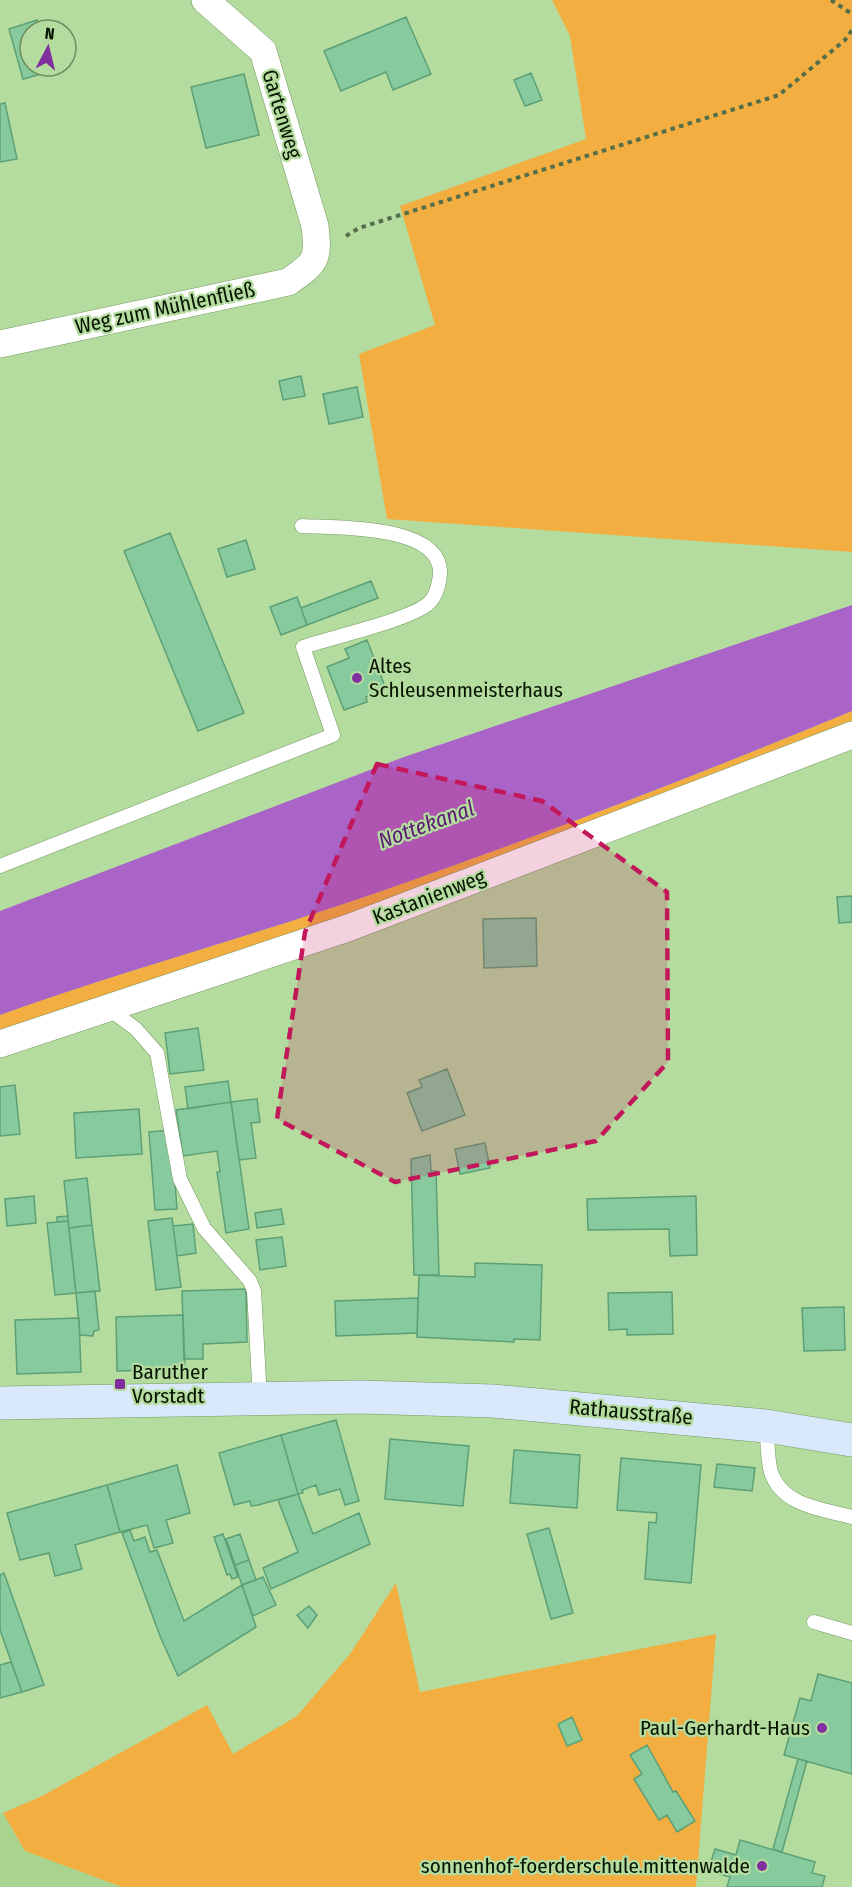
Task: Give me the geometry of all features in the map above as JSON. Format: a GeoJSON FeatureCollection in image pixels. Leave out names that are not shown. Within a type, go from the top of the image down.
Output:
{"type":"FeatureCollection","features":[{"type":"Feature","properties":{"kind":"main road","name":"Rathausstraße"},"geometry":{"type":"LineString","coordinates":[[260,1399],[409,1398],[590,1408],[766,1426],[852,1440]]}},
{"type":"Feature","properties":{"kind":"main road"},"geometry":{"type":"LineString","coordinates":[[0,1402],[260,1399]]}},
{"type":"Feature","properties":{"kind":"street","name":"Gartenweg"},"geometry":{"type":"LineString","coordinates":[[205,0],[263,51],[315,226],[318,252]]}},
{"type":"Feature","properties":{"kind":"street","name":"Weg zum Mühlenfließ"},"geometry":{"type":"LineString","coordinates":[[0,344],[288,282],[307,269],[318,252]]}},
{"type":"Feature","properties":{"kind":"street","name":"Kastanienweg"},"geometry":{"type":"LineString","coordinates":[[0,1044],[348,928],[852,735]]}},
{"type":"Feature","properties":{"kind":"lane"},"geometry":{"type":"LineString","coordinates":[[0,866],[333,735],[303,647],[404,615],[429,603],[439,586],[440,570],[433,554],[417,541],[392,532],[302,526]]}},
{"type":"Feature","properties":{"kind":"lane"},"geometry":{"type":"LineString","coordinates":[[109,1009],[136,1029],[157,1053],[180,1179],[204,1228],[250,1281],[254,1291],[260,1399]]}},
{"type":"Feature","properties":{"kind":"lane"},"geometry":{"type":"LineString","coordinates":[[766,1426],[771,1471],[780,1491],[801,1504],[852,1517]]}},
{"type":"Feature","properties":{"kind":"lane"},"geometry":{"type":"LineString","coordinates":[[814,1622],[852,1633]]}},
{"type":"Feature","properties":{"kind":"path"},"geometry":{"type":"LineString","coordinates":[[831,0],[852,14]]}},
{"type":"Feature","properties":{"kind":"path"},"geometry":{"type":"LineString","coordinates":[[318,252],[359,228],[779,95],[845,40],[852,30]]}},
{"type":"Feature","properties":{"kind":"highlighted area"},"geometry":{"type":"Polygon","coordinates":[[[377,764],[542,801],[667,892],[668,1062],[596,1141],[395,1182],[277,1119],[305,932],[377,764]]]}},
{"type":"Feature","properties":{"kind":"shaded area"},"geometry":{"type":"Polygon","coordinates":[[[552,0],[852,0],[852,552],[387,519],[359,354],[435,325],[400,206],[586,139],[570,36],[552,0]]]}},
{"type":"Feature","properties":{"kind":"shaded area"},"geometry":{"type":"Polygon","coordinates":[[[852,711],[852,724],[339,924],[0,1032],[0,1015],[329,909],[436,872],[616,805],[852,711]]]}},
{"type":"Feature","properties":{"kind":"shaded area"},"geometry":{"type":"Polygon","coordinates":[[[396,1583],[420,1692],[716,1634],[696,1887],[122,1887],[25,1851],[3,1813],[42,1796],[207,1705],[233,1754],[297,1716],[350,1654],[396,1583]]]}},
{"type":"Feature","properties":{"kind":"shaded area"},"geometry":{"type":"Polygon","coordinates":[[[3,1813],[25,1851],[122,1887],[0,1887],[0,1814],[3,1813]]]}},
{"type":"Feature","properties":{"kind":"water","name":"Nottekanal"},"geometry":{"type":"Polygon","coordinates":[[[852,605],[852,711],[616,805],[436,872],[329,909],[0,1015],[0,911],[404,757],[852,605]]]}},
{"type":"Feature","properties":{"kind":"building"},"geometry":{"type":"Polygon","coordinates":[[[406,17],[431,74],[393,90],[386,72],[341,91],[324,51],[406,17]]]}},
{"type":"Feature","properties":{"kind":"building"},"geometry":{"type":"Polygon","coordinates":[[[18,26],[18,61],[9,29],[18,26]]]}},
{"type":"Feature","properties":{"kind":"building"},"geometry":{"type":"Polygon","coordinates":[[[531,73],[542,100],[525,106],[514,80],[531,73]]]}},
{"type":"Feature","properties":{"kind":"building"},"geometry":{"type":"Polygon","coordinates":[[[244,74],[259,135],[206,148],[191,87],[244,74]]]}},
{"type":"Feature","properties":{"kind":"building"},"geometry":{"type":"Polygon","coordinates":[[[5,103],[17,159],[0,162],[0,104],[5,103]]]}},
{"type":"Feature","properties":{"kind":"building"},"geometry":{"type":"Polygon","coordinates":[[[301,376],[305,396],[283,400],[279,381],[301,376]]]}},
{"type":"Feature","properties":{"kind":"building"},"geometry":{"type":"Polygon","coordinates":[[[357,387],[363,417],[329,424],[323,394],[357,387]]]}},
{"type":"Feature","properties":{"kind":"building"},"geometry":{"type":"Polygon","coordinates":[[[170,533],[244,713],[198,731],[124,551],[170,533]]]}},
{"type":"Feature","properties":{"kind":"building"},"geometry":{"type":"Polygon","coordinates":[[[246,540],[255,569],[227,577],[218,549],[246,540]]]}},
{"type":"Feature","properties":{"kind":"building"},"geometry":{"type":"Polygon","coordinates":[[[371,581],[378,598],[307,625],[301,608],[371,581]]]}},
{"type":"Feature","properties":{"kind":"building"},"geometry":{"type":"Polygon","coordinates":[[[297,597],[307,625],[281,635],[270,607],[297,597]]]}},
{"type":"Feature","properties":{"kind":"building","name":"Altes Schleusenmeisterhaus"},"geometry":{"type":"Polygon","coordinates":[[[367,640],[386,689],[366,697],[367,702],[344,710],[327,667],[349,658],[345,649],[367,640]]]}},
{"type":"Feature","properties":{"kind":"building"},"geometry":{"type":"Polygon","coordinates":[[[852,896],[852,922],[839,923],[837,897],[852,896]]]}},
{"type":"Feature","properties":{"kind":"building"},"geometry":{"type":"Polygon","coordinates":[[[536,918],[537,966],[484,968],[483,919],[536,918]]]}},
{"type":"Feature","properties":{"kind":"building"},"geometry":{"type":"Polygon","coordinates":[[[198,1028],[204,1070],[170,1074],[165,1033],[198,1028]]]}},
{"type":"Feature","properties":{"kind":"building"},"geometry":{"type":"Polygon","coordinates":[[[447,1069],[465,1115],[422,1131],[407,1093],[422,1087],[419,1080],[447,1069]]]}},
{"type":"Feature","properties":{"kind":"building"},"geometry":{"type":"Polygon","coordinates":[[[228,1081],[231,1102],[188,1109],[185,1087],[228,1081]]]}},
{"type":"Feature","properties":{"kind":"building"},"geometry":{"type":"Polygon","coordinates":[[[15,1085],[20,1134],[0,1136],[0,1087],[15,1085]]]}},
{"type":"Feature","properties":{"kind":"building"},"geometry":{"type":"Polygon","coordinates":[[[257,1099],[260,1122],[251,1123],[256,1158],[239,1160],[231,1102],[257,1099]]]}},
{"type":"Feature","properties":{"kind":"building"},"geometry":{"type":"Polygon","coordinates":[[[231,1102],[249,1229],[226,1233],[217,1172],[220,1172],[217,1151],[183,1156],[176,1110],[231,1102]]]}},
{"type":"Feature","properties":{"kind":"building"},"geometry":{"type":"Polygon","coordinates":[[[139,1109],[142,1154],[76,1158],[74,1113],[139,1109]]]}},
{"type":"Feature","properties":{"kind":"building"},"geometry":{"type":"Polygon","coordinates":[[[171,1130],[177,1209],[155,1210],[149,1132],[171,1130]]]}},
{"type":"Feature","properties":{"kind":"building"},"geometry":{"type":"Polygon","coordinates":[[[485,1143],[490,1168],[460,1174],[455,1149],[485,1143]]]}},
{"type":"Feature","properties":{"kind":"building"},"geometry":{"type":"Polygon","coordinates":[[[430,1155],[431,1171],[436,1171],[439,1275],[414,1275],[411,1159],[430,1155]]]}},
{"type":"Feature","properties":{"kind":"building"},"geometry":{"type":"Polygon","coordinates":[[[87,1178],[92,1225],[69,1228],[64,1181],[87,1178]]]}},
{"type":"Feature","properties":{"kind":"building"},"geometry":{"type":"Polygon","coordinates":[[[34,1196],[36,1223],[7,1226],[5,1199],[34,1196]]]}},
{"type":"Feature","properties":{"kind":"building"},"geometry":{"type":"Polygon","coordinates":[[[696,1196],[697,1255],[670,1256],[669,1229],[588,1230],[587,1199],[696,1196]]]}},
{"type":"Feature","properties":{"kind":"building"},"geometry":{"type":"Polygon","coordinates":[[[281,1209],[284,1224],[257,1228],[255,1213],[281,1209]]]}},
{"type":"Feature","properties":{"kind":"building"},"geometry":{"type":"Polygon","coordinates":[[[68,1216],[68,1221],[57,1222],[57,1217],[68,1216]]]}},
{"type":"Feature","properties":{"kind":"building"},"geometry":{"type":"Polygon","coordinates":[[[172,1218],[181,1287],[156,1290],[148,1221],[172,1218]]]}},
{"type":"Feature","properties":{"kind":"building"},"geometry":{"type":"Polygon","coordinates":[[[68,1221],[76,1293],[55,1295],[47,1223],[68,1221]]]}},
{"type":"Feature","properties":{"kind":"building"},"geometry":{"type":"Polygon","coordinates":[[[193,1224],[196,1253],[177,1256],[173,1226],[193,1224]]]}},
{"type":"Feature","properties":{"kind":"building"},"geometry":{"type":"Polygon","coordinates":[[[92,1225],[100,1291],[76,1293],[69,1228],[92,1225]]]}},
{"type":"Feature","properties":{"kind":"building"},"geometry":{"type":"Polygon","coordinates":[[[282,1237],[286,1266],[260,1270],[256,1240],[282,1237]]]}},
{"type":"Feature","properties":{"kind":"building"},"geometry":{"type":"Polygon","coordinates":[[[475,1263],[542,1265],[540,1340],[514,1339],[514,1342],[417,1337],[419,1275],[475,1277],[475,1263]]]}},
{"type":"Feature","properties":{"kind":"building"},"geometry":{"type":"Polygon","coordinates":[[[246,1289],[247,1342],[203,1344],[203,1359],[184,1359],[182,1291],[246,1289]]]}},
{"type":"Feature","properties":{"kind":"building"},"geometry":{"type":"Polygon","coordinates":[[[95,1291],[99,1330],[94,1331],[93,1336],[80,1335],[76,1293],[95,1291]]]}},
{"type":"Feature","properties":{"kind":"building"},"geometry":{"type":"Polygon","coordinates":[[[672,1292],[673,1334],[627,1335],[627,1329],[609,1330],[608,1293],[672,1292]]]}},
{"type":"Feature","properties":{"kind":"building"},"geometry":{"type":"Polygon","coordinates":[[[418,1298],[417,1333],[336,1336],[335,1301],[418,1298]]]}},
{"type":"Feature","properties":{"kind":"building"},"geometry":{"type":"Polygon","coordinates":[[[844,1307],[845,1350],[804,1351],[802,1308],[844,1307]]]}},
{"type":"Feature","properties":{"kind":"building"},"geometry":{"type":"Polygon","coordinates":[[[183,1315],[185,1369],[117,1371],[116,1317],[183,1315]]]}},
{"type":"Feature","properties":{"kind":"building"},"geometry":{"type":"Polygon","coordinates":[[[79,1318],[81,1372],[17,1374],[15,1320],[79,1318]]]}},
{"type":"Feature","properties":{"kind":"building"},"geometry":{"type":"Polygon","coordinates":[[[336,1420],[359,1501],[345,1505],[340,1489],[319,1495],[316,1485],[298,1494],[281,1435],[336,1420]]]}},
{"type":"Feature","properties":{"kind":"building"},"geometry":{"type":"Polygon","coordinates":[[[281,1435],[298,1494],[258,1505],[251,1506],[250,1501],[234,1505],[219,1453],[281,1435]]]}},
{"type":"Feature","properties":{"kind":"building"},"geometry":{"type":"Polygon","coordinates":[[[390,1439],[469,1446],[463,1506],[385,1499],[390,1439]]]}},
{"type":"Feature","properties":{"kind":"building"},"geometry":{"type":"Polygon","coordinates":[[[514,1450],[580,1455],[577,1508],[510,1503],[514,1450]]]}},
{"type":"Feature","properties":{"kind":"building"},"geometry":{"type":"Polygon","coordinates":[[[621,1458],[701,1465],[691,1583],[645,1579],[649,1522],[656,1523],[657,1513],[617,1510],[621,1458]]]}},
{"type":"Feature","properties":{"kind":"building"},"geometry":{"type":"Polygon","coordinates":[[[717,1464],[755,1468],[752,1491],[714,1487],[717,1464]]]}},
{"type":"Feature","properties":{"kind":"building"},"geometry":{"type":"Polygon","coordinates":[[[177,1465],[190,1513],[166,1520],[173,1543],[154,1548],[147,1525],[120,1532],[107,1485],[177,1465]]]}},
{"type":"Feature","properties":{"kind":"building"},"geometry":{"type":"Polygon","coordinates":[[[107,1485],[120,1532],[75,1545],[82,1569],[55,1576],[49,1553],[20,1560],[7,1513],[107,1485]]]}},
{"type":"Feature","properties":{"kind":"building"},"geometry":{"type":"Polygon","coordinates":[[[298,1494],[313,1534],[359,1513],[370,1544],[271,1589],[263,1568],[298,1552],[278,1500],[298,1494]]]}},
{"type":"Feature","properties":{"kind":"building"},"geometry":{"type":"Polygon","coordinates":[[[549,1528],[573,1613],[551,1619],[527,1534],[549,1528]]]}},
{"type":"Feature","properties":{"kind":"building"},"geometry":{"type":"Polygon","coordinates":[[[130,1530],[134,1541],[145,1537],[150,1552],[157,1550],[184,1621],[242,1585],[256,1627],[178,1676],[160,1636],[122,1533],[130,1530]]]}},
{"type":"Feature","properties":{"kind":"building"},"geometry":{"type":"Polygon","coordinates":[[[223,1534],[238,1577],[232,1579],[230,1574],[227,1575],[214,1537],[223,1534]]]}},
{"type":"Feature","properties":{"kind":"building"},"geometry":{"type":"Polygon","coordinates":[[[240,1534],[249,1560],[235,1565],[226,1539],[240,1534]]]}},
{"type":"Feature","properties":{"kind":"building"},"geometry":{"type":"Polygon","coordinates":[[[249,1560],[256,1580],[242,1585],[235,1565],[249,1560]]]}},
{"type":"Feature","properties":{"kind":"building"},"geometry":{"type":"Polygon","coordinates":[[[4,1573],[44,1685],[22,1692],[0,1630],[0,1575],[4,1573]]]}},
{"type":"Feature","properties":{"kind":"building"},"geometry":{"type":"Polygon","coordinates":[[[263,1577],[276,1605],[253,1616],[242,1585],[263,1577]]]}},
{"type":"Feature","properties":{"kind":"building"},"geometry":{"type":"Polygon","coordinates":[[[309,1606],[317,1615],[308,1628],[297,1615],[309,1606]]]}},
{"type":"Feature","properties":{"kind":"building"},"geometry":{"type":"Polygon","coordinates":[[[11,1662],[22,1692],[0,1698],[0,1665],[11,1662]]]}},
{"type":"Feature","properties":{"kind":"building","name":"Paul-Gerhardt-Haus"},"geometry":{"type":"Polygon","coordinates":[[[818,1674],[852,1683],[852,1774],[784,1755],[800,1698],[811,1701],[818,1674]]]}},
{"type":"Feature","properties":{"kind":"building"},"geometry":{"type":"Polygon","coordinates":[[[572,1717],[582,1740],[567,1746],[558,1724],[572,1717]]]}},
{"type":"Feature","properties":{"kind":"building"},"geometry":{"type":"Polygon","coordinates":[[[647,1745],[673,1792],[676,1791],[695,1821],[677,1832],[667,1815],[659,1820],[634,1779],[642,1774],[630,1755],[647,1745]]]}},
{"type":"Feature","properties":{"kind":"building"},"geometry":{"type":"Polygon","coordinates":[[[798,1759],[807,1761],[782,1852],[773,1849],[798,1759]]]}},
{"type":"Feature","properties":{"kind":"building","name":"sonnenhof-foerderschule.mittenwalde"},"geometry":{"type":"Polygon","coordinates":[[[740,1840],[815,1862],[812,1873],[825,1876],[822,1887],[727,1887],[730,1877],[708,1871],[715,1849],[736,1855],[740,1840]]]}},
{"type":"Feature","properties":{"kind":"place","name":"Altes Schleusenmeisterhaus"},"geometry":{"type":"Point","coordinates":[357,678]}},
{"type":"Feature","properties":{"kind":"place","name":"Baruther Vorstadt"},"geometry":{"type":"Point","coordinates":[120,1384]}},
{"type":"Feature","properties":{"kind":"place","name":"Paul-Gerhardt-Haus"},"geometry":{"type":"Point","coordinates":[822,1728]}},
{"type":"Feature","properties":{"kind":"place","name":"sonnenhof-foerderschule.mittenwalde"},"geometry":{"type":"Point","coordinates":[762,1866]}}]}
